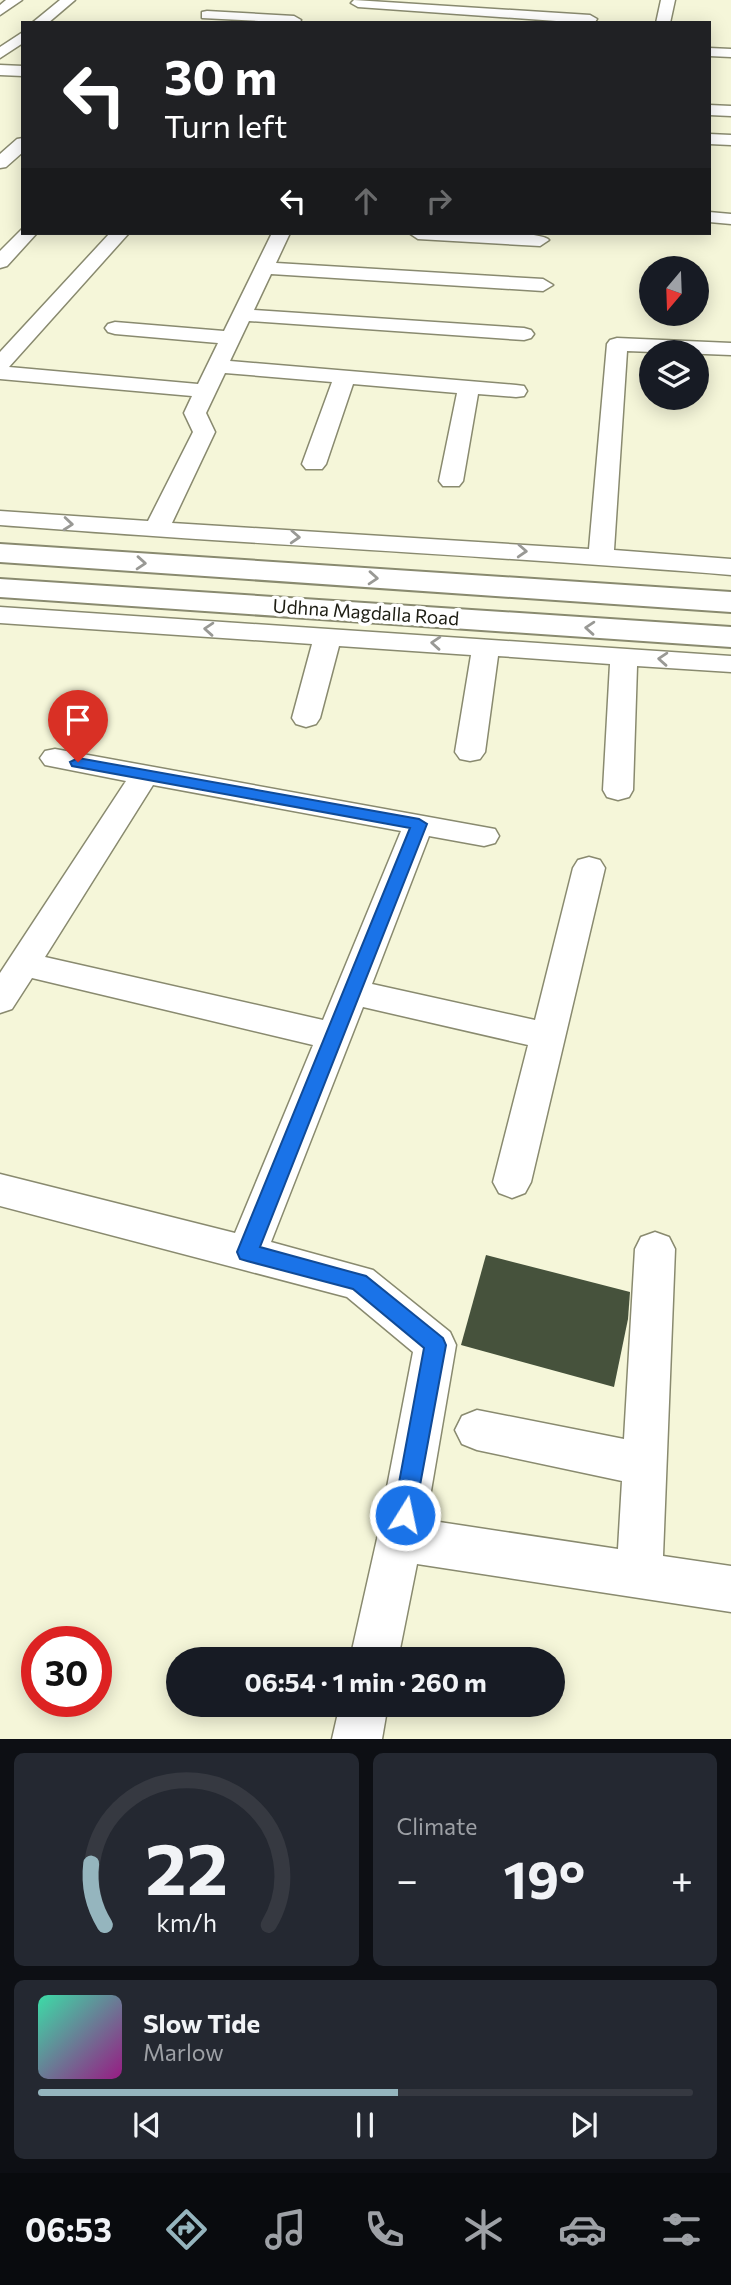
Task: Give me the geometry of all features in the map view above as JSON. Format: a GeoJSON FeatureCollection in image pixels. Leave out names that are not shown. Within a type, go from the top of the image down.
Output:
{"type":"FeatureCollection","features":[{"type":"Feature","properties":{"kind":"main road","name":"Udhna Magdalla Road"},"geometry":{"type":"LineString","coordinates":[[0,553],[731,602]]}},
{"type":"Feature","properties":{"kind":"main road","name":"Udhna Magdalla Road"},"geometry":{"type":"LineString","coordinates":[[0,588],[731,637]]}},
{"type":"Feature","properties":{"kind":"street"},"geometry":{"type":"LineString","coordinates":[[0,11],[15,0]]}},
{"type":"Feature","properties":{"kind":"street"},"geometry":{"type":"LineString","coordinates":[[42,21],[68,0]]}},
{"type":"Feature","properties":{"kind":"street"},"geometry":{"type":"LineString","coordinates":[[205,19],[219,0]]}},
{"type":"Feature","properties":{"kind":"street"},"geometry":{"type":"LineString","coordinates":[[357,5],[520,7],[590,21],[595,0]]}},
{"type":"Feature","properties":{"kind":"street"},"geometry":{"type":"LineString","coordinates":[[663,21],[668,0]]}},
{"type":"Feature","properties":{"kind":"street"},"geometry":{"type":"LineString","coordinates":[[205,19],[294,20]]}},
{"type":"Feature","properties":{"kind":"street"},"geometry":{"type":"LineString","coordinates":[[711,37],[731,38]]}},
{"type":"Feature","properties":{"kind":"street"},"geometry":{"type":"LineString","coordinates":[[0,54],[21,38]]}},
{"type":"Feature","properties":{"kind":"street"},"geometry":{"type":"LineString","coordinates":[[711,52],[731,53]]}},
{"type":"Feature","properties":{"kind":"street"},"geometry":{"type":"LineString","coordinates":[[0,70],[21,71]]}},
{"type":"Feature","properties":{"kind":"street"},"geometry":{"type":"LineString","coordinates":[[711,110],[731,111]]}},
{"type":"Feature","properties":{"kind":"street"},"geometry":{"type":"LineString","coordinates":[[711,139],[731,140]]}},
{"type":"Feature","properties":{"kind":"street"},"geometry":{"type":"LineString","coordinates":[[0,163],[21,145]]}},
{"type":"Feature","properties":{"kind":"street"},"geometry":{"type":"LineString","coordinates":[[711,217],[731,219]]}},
{"type":"Feature","properties":{"kind":"street"},"geometry":{"type":"LineString","coordinates":[[0,262],[26,235]]}},
{"type":"Feature","properties":{"kind":"street"},"geometry":{"type":"LineString","coordinates":[[0,365],[118,235]]}},
{"type":"Feature","properties":{"kind":"street"},"geometry":{"type":"LineString","coordinates":[[156,531],[204,432],[195,413],[280,235]]}},
{"type":"Feature","properties":{"kind":"street"},"geometry":{"type":"LineString","coordinates":[[453,235],[540,240]]}},
{"type":"Feature","properties":{"kind":"street"},"geometry":{"type":"LineString","coordinates":[[264,268],[543,285]]}},
{"type":"Feature","properties":{"kind":"street"},"geometry":{"type":"LineString","coordinates":[[242,315],[524,334]]}},
{"type":"Feature","properties":{"kind":"street"},"geometry":{"type":"LineString","coordinates":[[115,328],[231,338]]}},
{"type":"Feature","properties":{"kind":"street"},"geometry":{"type":"LineString","coordinates":[[601,555],[617,344],[731,349]]}},
{"type":"Feature","properties":{"kind":"street"},"geometry":{"type":"LineString","coordinates":[[218,366],[516,391]]}},
{"type":"Feature","properties":{"kind":"street"},"geometry":{"type":"LineString","coordinates":[[0,373],[206,391]]}},
{"type":"Feature","properties":{"kind":"street"},"geometry":{"type":"LineString","coordinates":[[314,464],[345,376]]}},
{"type":"Feature","properties":{"kind":"street"},"geometry":{"type":"LineString","coordinates":[[451,481],[469,387]]}},
{"type":"Feature","properties":{"kind":"street"},"geometry":{"type":"LineString","coordinates":[[0,518],[156,531],[601,555],[731,567]]}},
{"type":"Feature","properties":{"kind":"street"},"geometry":{"type":"LineString","coordinates":[[0,615],[731,664]]}},
{"type":"Feature","properties":{"kind":"street"},"geometry":{"type":"LineString","coordinates":[[306,718],[328,636]]}},
{"type":"Feature","properties":{"kind":"street"},"geometry":{"type":"LineString","coordinates":[[470,752],[486,647]]}},
{"type":"Feature","properties":{"kind":"street"},"geometry":{"type":"LineString","coordinates":[[618,790],[624,656]]}},
{"type":"Feature","properties":{"kind":"street"},"geometry":{"type":"LineString","coordinates":[[55,758],[484,836]]}},
{"type":"Feature","properties":{"kind":"street"},"geometry":{"type":"LineString","coordinates":[[0,1000],[145,775]]}},
{"type":"Feature","properties":{"kind":"street"},"geometry":{"type":"LineString","coordinates":[[247,1252],[419,824]]}},
{"type":"Feature","properties":{"kind":"street"},"geometry":{"type":"LineString","coordinates":[[512,1182],[589,868]]}},
{"type":"Feature","properties":{"kind":"street"},"geometry":{"type":"LineString","coordinates":[[23,964],[334,1036]]}},
{"type":"Feature","properties":{"kind":"street"},"geometry":{"type":"LineString","coordinates":[[352,992],[548,1036]]}},
{"type":"Feature","properties":{"kind":"street"},"geometry":{"type":"LineString","coordinates":[[0,1190],[359,1282],[435,1345],[400,1539],[377,1647]]}},
{"type":"Feature","properties":{"kind":"street"},"geometry":{"type":"LineString","coordinates":[[639,1576],[655,1249]]}},
{"type":"Feature","properties":{"kind":"street"},"geometry":{"type":"LineString","coordinates":[[477,1430],[643,1464]]}},
{"type":"Feature","properties":{"kind":"street"},"geometry":{"type":"LineString","coordinates":[[400,1539],[731,1589]]}},
{"type":"Feature","properties":{"kind":"street"},"geometry":{"type":"LineString","coordinates":[[357,1739],[361,1717]]}},
{"type":"Feature","properties":{"kind":"building"},"geometry":{"type":"Polygon","coordinates":[[[486,1255],[630,1292],[628,1319],[614,1387],[461,1345],[486,1255]]]}},
{"type":"Feature","properties":{"kind":"route"},"geometry":{"type":"LineString","coordinates":[[78,762],[419,824],[247,1252],[359,1282],[435,1345],[405,1515]]}}]}
